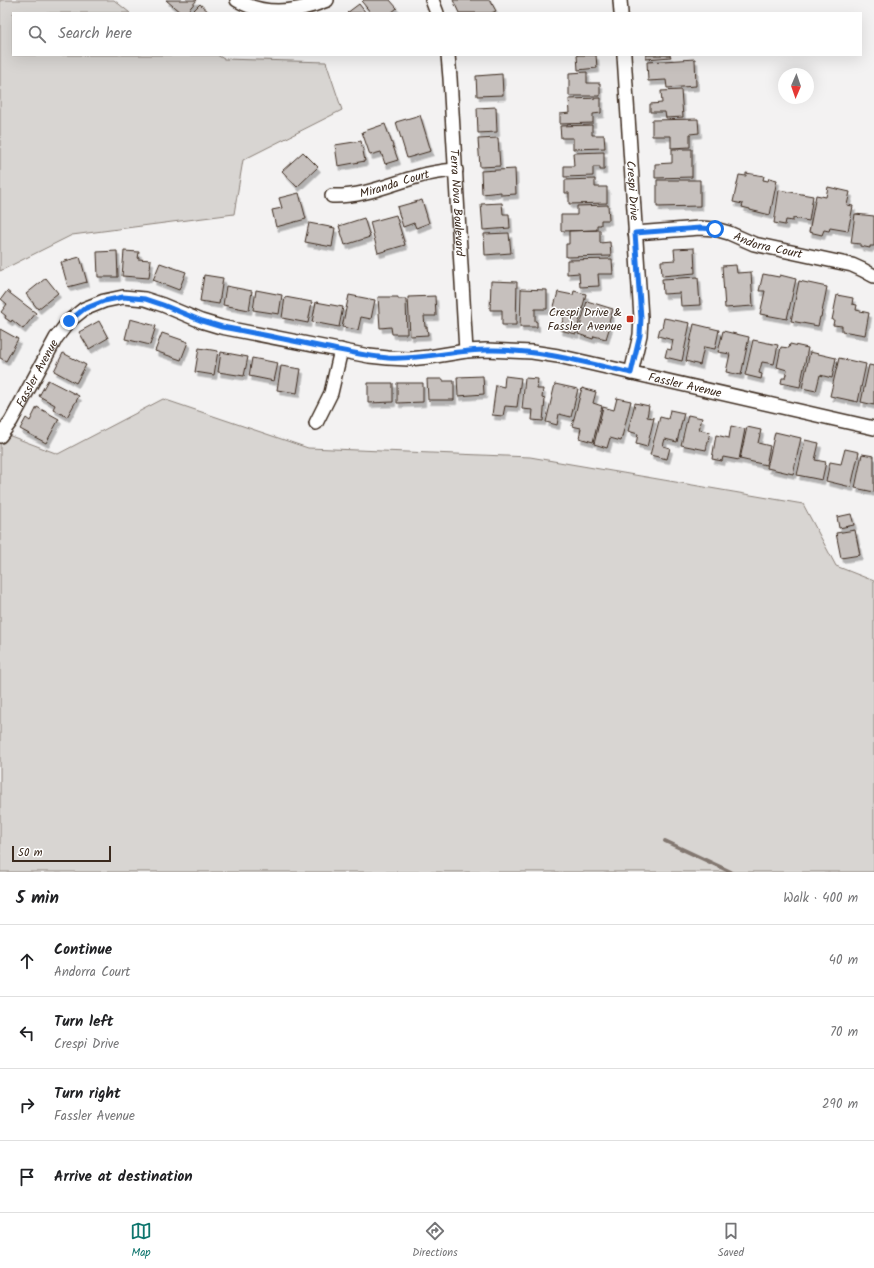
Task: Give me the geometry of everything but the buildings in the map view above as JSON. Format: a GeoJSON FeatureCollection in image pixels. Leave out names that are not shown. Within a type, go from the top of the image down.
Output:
{"type":"FeatureCollection","features":[{"type":"Feature","properties":{"kind":"street"},"geometry":{"type":"LineString","coordinates":[[238,0],[246,5],[264,10],[284,12],[305,8],[326,0]]}},
{"type":"Feature","properties":{"kind":"street"},"geometry":{"type":"LineString","coordinates":[[432,0],[437,12]]}},
{"type":"Feature","properties":{"kind":"street"},"geometry":{"type":"LineString","coordinates":[[620,0],[621,12]]}},
{"type":"Feature","properties":{"kind":"street","name":"Terra Nova Boulevard"},"geometry":{"type":"LineString","coordinates":[[448,56],[466,351]]}},
{"type":"Feature","properties":{"kind":"street","name":"Crespi Drive"},"geometry":{"type":"LineString","coordinates":[[624,56],[641,318],[640,335],[631,373]]}},
{"type":"Feature","properties":{"kind":"street","name":"Miranda Court"},"geometry":{"type":"LineString","coordinates":[[332,196],[344,196],[368,192],[418,176],[456,170]]}},
{"type":"Feature","properties":{"kind":"street","name":"Andorra Court"},"geometry":{"type":"LineString","coordinates":[[635,233],[700,228],[715,229],[729,233],[754,244],[852,265],[874,276]]}},
{"type":"Feature","properties":{"kind":"street","name":"Fassler Avenue"},"geometry":{"type":"LineString","coordinates":[[2,434],[56,338],[69,321],[84,309],[104,301],[123,297],[145,299],[222,327],[369,356],[409,359],[466,351],[502,350],[532,352],[558,356],[874,428]]}},
{"type":"Feature","properties":{"kind":"street"},"geometry":{"type":"LineString","coordinates":[[316,422],[331,393],[341,350]]}},
{"type":"Feature","properties":{"kind":"shaded area"},"geometry":{"type":"Polygon","coordinates":[[[0,0],[114,0],[129,12],[12,12],[12,56],[219,56],[224,59],[326,62],[342,110],[243,160],[234,214],[72,235],[0,271],[0,0]]]}},
{"type":"Feature","properties":{"kind":"shaded area"},"geometry":{"type":"Polygon","coordinates":[[[163,399],[308,448],[530,457],[803,504],[836,566],[874,581],[874,872],[0,872],[0,432],[58,454],[163,399]]]}},
{"type":"Feature","properties":{"kind":"waterway"},"geometry":{"type":"LineString","coordinates":[[665,841],[731,872]]}},
{"type":"Feature","properties":{"kind":"place","name":"Crespi Drive & Fassler Avenue"},"geometry":{"type":"Point","coordinates":[630,319]}},
{"type":"Feature","properties":{"kind":"route"},"geometry":{"type":"LineString","coordinates":[[69,321],[84,309],[104,301],[123,297],[145,299],[163,305],[182,314],[222,327],[369,356],[409,359],[466,351],[510,350],[558,356],[631,373],[640,335],[641,318],[635,233],[700,228],[715,229]]}}]}
